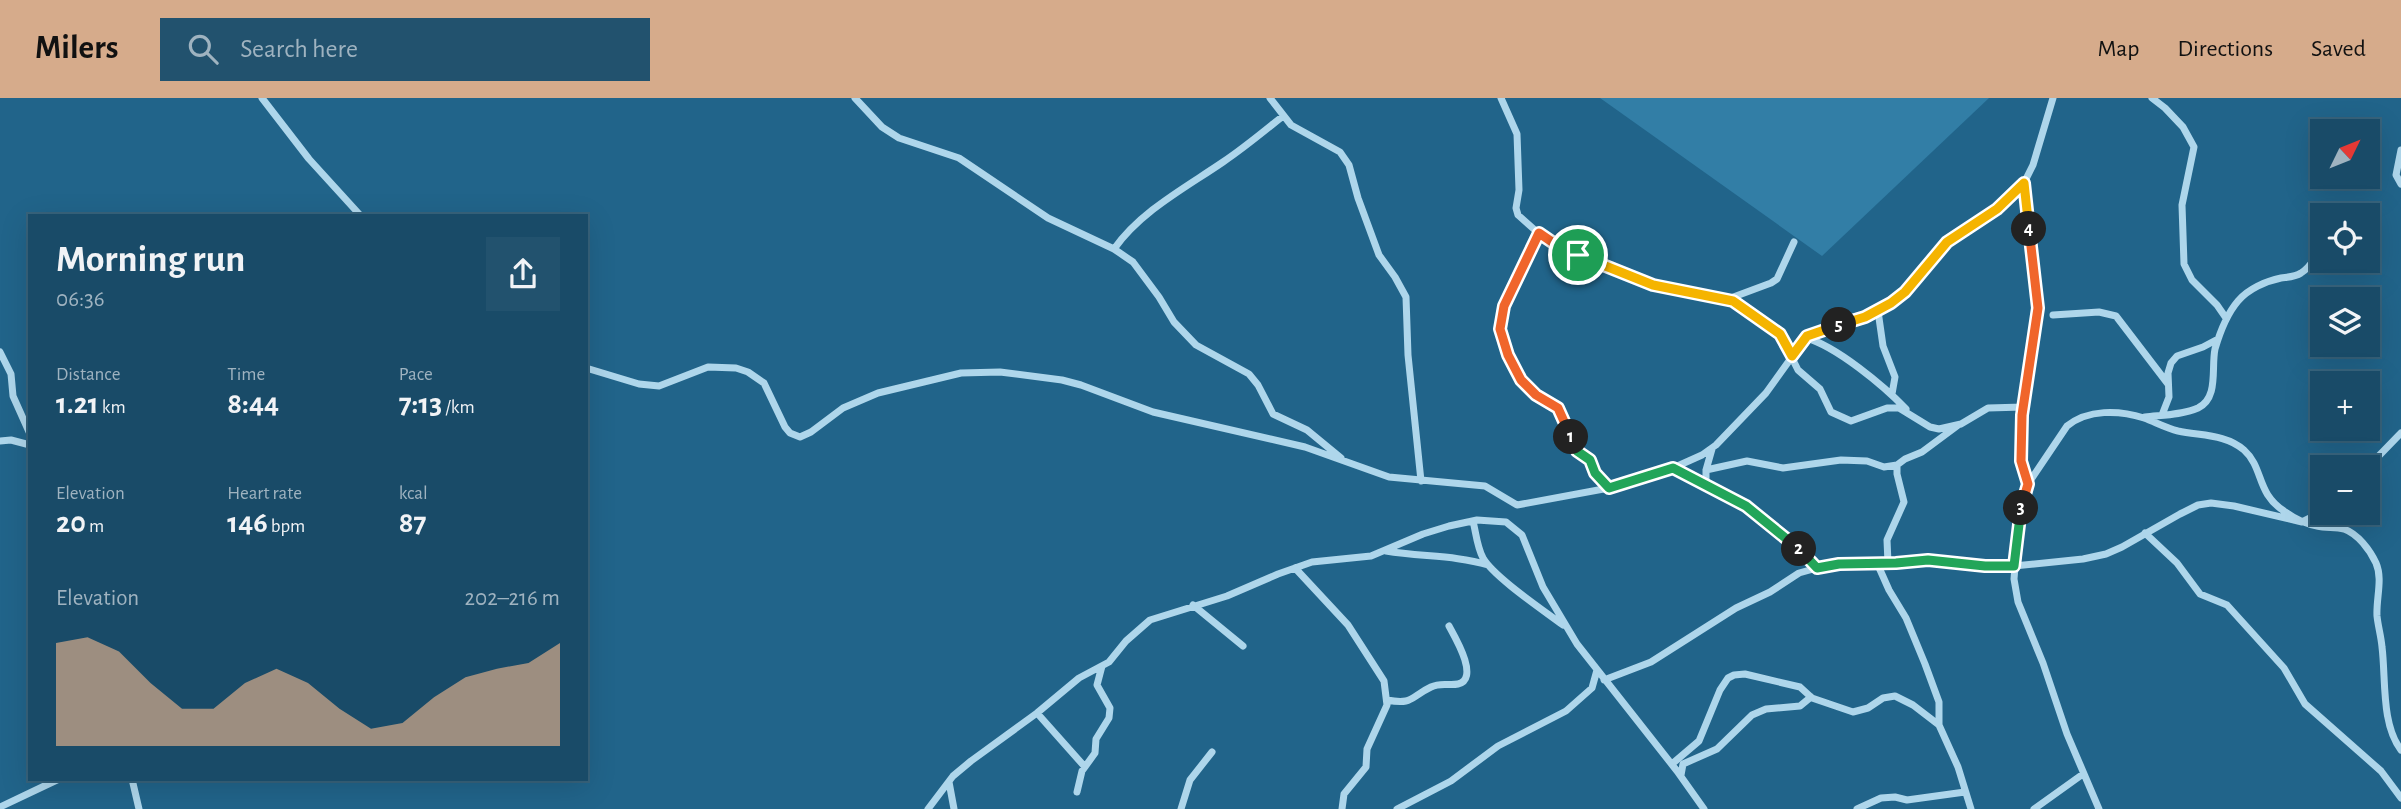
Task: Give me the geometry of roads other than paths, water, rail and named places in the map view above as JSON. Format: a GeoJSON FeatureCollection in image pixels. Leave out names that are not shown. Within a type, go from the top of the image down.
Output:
{"type":"FeatureCollection","features":[{"type":"Feature","properties":{"kind":"street"},"geometry":{"type":"LineString","coordinates":[[262,98],[309,159],[359,214]]}},
{"type":"Feature","properties":{"kind":"street"},"geometry":{"type":"LineString","coordinates":[[855,98],[882,127],[899,138],[959,158],[1048,218],[1114,249],[1133,262],[1174,322],[1196,345],[1249,374],[1273,414],[1307,430],[1344,460]]}},
{"type":"Feature","properties":{"kind":"street"},"geometry":{"type":"LineString","coordinates":[[1270,98],[1291,125],[1347,158],[1379,255],[1404,292],[1422,481]]}},
{"type":"Feature","properties":{"kind":"street"},"geometry":{"type":"LineString","coordinates":[[1501,98],[1517,134],[1517,212],[1539,233],[1555,244],[1641,281],[1728,299],[1746,309],[1776,330],[1784,340],[1798,370],[1820,389],[1831,412],[1838,416],[1851,421],[1887,408],[1899,408],[1930,427],[1939,429],[1961,424]]}},
{"type":"Feature","properties":{"kind":"street"},"geometry":{"type":"LineString","coordinates":[[588,369],[639,384],[659,386],[708,367],[736,368],[764,383],[785,427],[790,433],[800,437],[843,408],[892,389],[961,373],[1000,372],[1028,375],[1081,385],[1153,412],[1305,447],[1389,477],[1485,486],[1517,505],[1609,488],[1673,468],[1713,447],[1751,411],[1780,376],[1806,338],[1821,330],[1878,311],[1905,292],[1947,242],[1997,209],[2024,183],[2037,154],[2053,98]]}},
{"type":"Feature","properties":{"kind":"street"},"geometry":{"type":"LineString","coordinates":[[2152,98],[2183,127],[2192,141],[2193,159],[2182,205],[2185,264],[2192,280],[2226,318]]}},
{"type":"Feature","properties":{"kind":"street"},"geometry":{"type":"LineString","coordinates":[[1114,249],[1146,214],[1225,161],[1283,116]]}},
{"type":"Feature","properties":{"kind":"street"},"geometry":{"type":"LineString","coordinates":[[2401,150],[2396,175],[2401,184]]}},
{"type":"Feature","properties":{"kind":"street"},"geometry":{"type":"LineString","coordinates":[[2024,183],[2038,308],[2024,407],[2021,461],[2028,484]]}},
{"type":"Feature","properties":{"kind":"street"},"geometry":{"type":"LineString","coordinates":[[1539,233],[1504,306],[1500,329],[1508,355],[1521,380],[1536,395],[1558,408],[1577,451],[1590,460],[1595,473],[1609,488]]}},
{"type":"Feature","properties":{"kind":"street"},"geometry":{"type":"LineString","coordinates":[[1728,299],[1777,279],[1794,242]]}},
{"type":"Feature","properties":{"kind":"street"},"geometry":{"type":"LineString","coordinates":[[2142,417],[2198,408],[2209,399],[2218,338],[2226,318],[2240,299],[2253,289],[2304,272],[2310,264]]}},
{"type":"Feature","properties":{"kind":"street"},"geometry":{"type":"LineString","coordinates":[[1878,311],[1883,346],[1895,377],[1893,395]]}},
{"type":"Feature","properties":{"kind":"street"},"geometry":{"type":"LineString","coordinates":[[2053,315],[2099,312],[2116,316],[2168,384]]}},
{"type":"Feature","properties":{"kind":"street"},"geometry":{"type":"LineString","coordinates":[[1806,338],[1830,349],[1893,395],[1908,412]]}},
{"type":"Feature","properties":{"kind":"street"},"geometry":{"type":"LineString","coordinates":[[2162,415],[2169,397],[2168,373],[2171,363],[2177,356],[2203,347],[2218,338]]}},
{"type":"Feature","properties":{"kind":"street"},"geometry":{"type":"LineString","coordinates":[[0,352],[11,374],[13,396],[28,429]]}},
{"type":"Feature","properties":{"kind":"street"},"geometry":{"type":"LineString","coordinates":[[1706,470],[1748,461],[1783,468],[1841,460],[1867,461],[1880,467],[1897,466],[1988,408],[2024,407]]}},
{"type":"Feature","properties":{"kind":"street"},"geometry":{"type":"LineString","coordinates":[[2099,809],[2083,774],[2018,602],[2014,579],[2019,517],[2028,484],[2045,456],[2067,426],[2076,419],[2110,412],[2142,417],[2168,428],[2210,435],[2238,445],[2252,458],[2270,500],[2302,522]]}},
{"type":"Feature","properties":{"kind":"street"},"geometry":{"type":"LineString","coordinates":[[2380,455],[2401,433]]}},
{"type":"Feature","properties":{"kind":"street"},"geometry":{"type":"LineString","coordinates":[[0,441],[11,440],[28,444]]}},
{"type":"Feature","properties":{"kind":"street"},"geometry":{"type":"LineString","coordinates":[[1706,486],[1706,470],[1713,447]]}},
{"type":"Feature","properties":{"kind":"street"},"geometry":{"type":"LineString","coordinates":[[1888,563],[1887,540],[1904,502],[1897,466]]}},
{"type":"Feature","properties":{"kind":"street"},"geometry":{"type":"LineString","coordinates":[[1673,468],[1746,506],[1766,520],[1817,568]]}},
{"type":"Feature","properties":{"kind":"street"},"geometry":{"type":"LineString","coordinates":[[1604,680],[1651,662],[1736,608],[1770,592],[1798,573],[1839,564],[1928,560],[2014,566],[2073,560],[2106,554],[2198,505],[2211,503],[2234,506],[2318,527],[2345,530],[2364,544],[2378,566],[2380,577],[2377,618],[2389,726],[2401,750]]}},
{"type":"Feature","properties":{"kind":"street"},"geometry":{"type":"LineString","coordinates":[[2302,522],[2310,518]]}},
{"type":"Feature","properties":{"kind":"street"},"geometry":{"type":"LineString","coordinates":[[1473,521],[1480,549],[1489,565],[1569,631]]}},
{"type":"Feature","properties":{"kind":"street"},"geometry":{"type":"LineString","coordinates":[[928,809],[949,782],[986,749],[1037,713],[1079,678],[1113,658],[1126,641],[1150,620],[1227,596],[1321,560],[1359,559],[1423,534],[1473,521],[1506,522],[1522,535],[1543,587],[1569,631],[1704,809]]}},
{"type":"Feature","properties":{"kind":"street"},"geometry":{"type":"LineString","coordinates":[[2145,533],[2172,557],[2200,594],[2227,605],[2284,668],[2309,709],[2381,771],[2401,798]]}},
{"type":"Feature","properties":{"kind":"street"},"geometry":{"type":"LineString","coordinates":[[1385,551],[1415,556],[1464,558],[1489,565]]}},
{"type":"Feature","properties":{"kind":"street"},"geometry":{"type":"LineString","coordinates":[[1877,563],[1902,610],[1925,664],[1939,702],[1938,725]]}},
{"type":"Feature","properties":{"kind":"street"},"geometry":{"type":"LineString","coordinates":[[1295,568],[1348,625],[1384,681],[1387,700],[1385,710],[1367,749],[1366,766],[1344,794],[1342,809]]}},
{"type":"Feature","properties":{"kind":"street"},"geometry":{"type":"LineString","coordinates":[[1193,606],[1243,646]]}},
{"type":"Feature","properties":{"kind":"street"},"geometry":{"type":"LineString","coordinates":[[1387,700],[1408,702],[1433,686],[1459,684],[1464,681],[1468,674],[1467,666],[1449,626]]}},
{"type":"Feature","properties":{"kind":"street"},"geometry":{"type":"LineString","coordinates":[[1077,792],[1085,767],[1095,753],[1096,739],[1109,718],[1110,711],[1097,685],[1102,666]]}},
{"type":"Feature","properties":{"kind":"street"},"geometry":{"type":"LineString","coordinates":[[1397,809],[1451,780],[1498,746],[1534,729],[1579,701],[1592,688],[1597,670]]}},
{"type":"Feature","properties":{"kind":"street"},"geometry":{"type":"LineString","coordinates":[[1672,764],[1699,741],[1720,690],[1730,676],[1745,674],[1801,687],[1811,697],[1853,712],[1895,695],[1938,725],[1958,767],[1971,809]]}},
{"type":"Feature","properties":{"kind":"street"},"geometry":{"type":"LineString","coordinates":[[1681,776],[1683,764],[1717,749],[1752,715],[1766,709],[1801,706],[1811,697]]}},
{"type":"Feature","properties":{"kind":"street"},"geometry":{"type":"LineString","coordinates":[[1037,713],[1085,767]]}},
{"type":"Feature","properties":{"kind":"street"},"geometry":{"type":"LineString","coordinates":[[1181,809],[1190,780],[1212,752]]}},
{"type":"Feature","properties":{"kind":"street"},"geometry":{"type":"LineString","coordinates":[[2034,809],[2083,774]]}},
{"type":"Feature","properties":{"kind":"street"},"geometry":{"type":"LineString","coordinates":[[0,807],[52,781]]}},
{"type":"Feature","properties":{"kind":"street"},"geometry":{"type":"LineString","coordinates":[[132,781],[139,809]]}},
{"type":"Feature","properties":{"kind":"street"},"geometry":{"type":"LineString","coordinates":[[949,782],[954,809]]}},
{"type":"Feature","properties":{"kind":"street"},"geometry":{"type":"LineString","coordinates":[[1857,809],[1881,798],[1907,800],[1965,792]]}}]}
